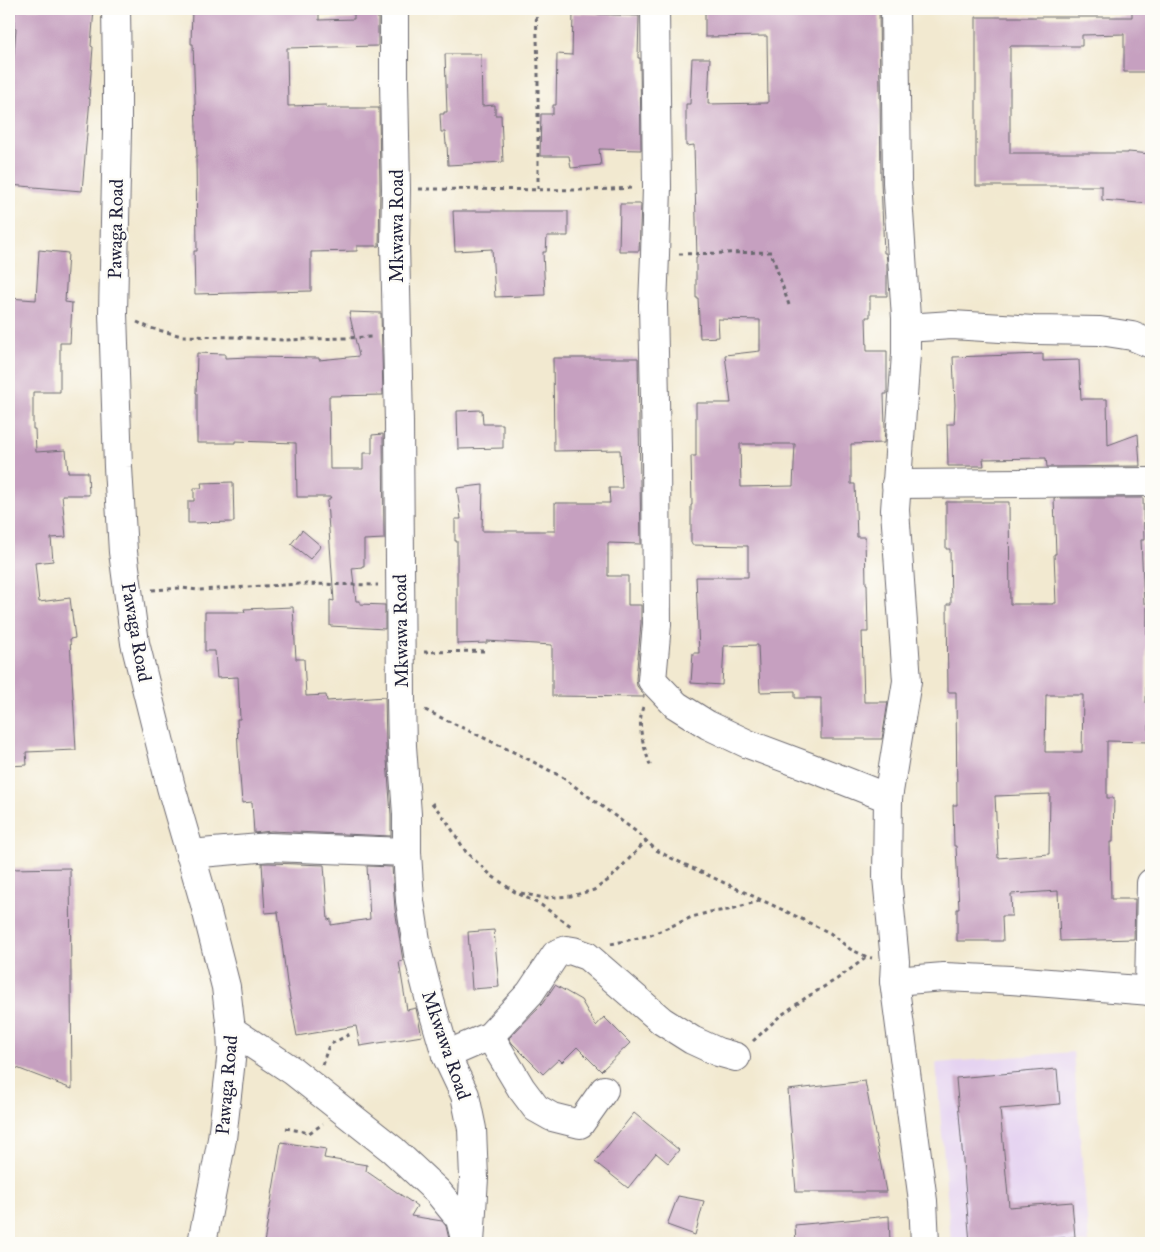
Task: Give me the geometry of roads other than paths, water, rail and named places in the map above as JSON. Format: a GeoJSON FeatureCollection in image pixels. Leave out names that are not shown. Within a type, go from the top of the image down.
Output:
{"type":"FeatureCollection","features":[{"type":"Feature","properties":{"kind":"street","name":"Pawaga Road"},"geometry":{"type":"LineString","coordinates":[[116,9],[117,122],[113,313],[123,552],[135,643],[171,787],[226,986],[231,1030],[232,1051],[222,1139],[202,1243]]}},
{"type":"Feature","properties":{"kind":"street","name":"Mkwawa Road"},"geometry":{"type":"LineString","coordinates":[[394,9],[400,653],[410,901],[418,954],[430,1001],[446,1054],[465,1095],[472,1129],[474,1178],[471,1243]]}},
{"type":"Feature","properties":{"kind":"street"},"geometry":{"type":"LineString","coordinates":[[655,9],[657,187],[653,304],[657,624],[652,680],[676,706],[708,725],[748,744],[888,798]]}},
{"type":"Feature","properties":{"kind":"street"},"geometry":{"type":"LineString","coordinates":[[895,9],[896,182],[906,328],[906,354],[894,510],[906,682],[888,798],[887,877],[894,971],[923,1201],[925,1243]]}},
{"type":"Feature","properties":{"kind":"street"},"geometry":{"type":"LineString","coordinates":[[906,328],[952,326],[1100,331],[1132,336],[1151,344]]}},
{"type":"Feature","properties":{"kind":"street"},"geometry":{"type":"LineString","coordinates":[[896,484],[1151,482]]}},
{"type":"Feature","properties":{"kind":"street"},"geometry":{"type":"LineString","coordinates":[[190,854],[270,847],[407,852]]}},
{"type":"Feature","properties":{"kind":"street"},"geometry":{"type":"LineString","coordinates":[[894,971],[944,977],[1011,980],[1150,991],[1151,882]]}},
{"type":"Feature","properties":{"kind":"street"},"geometry":{"type":"LineString","coordinates":[[446,1054],[490,1036],[530,993],[556,954],[566,950],[587,956],[662,1020],[692,1040],[718,1052],[736,1057]]}},
{"type":"Feature","properties":{"kind":"street"},"geometry":{"type":"LineString","coordinates":[[231,1030],[293,1071],[393,1150],[438,1192],[460,1220],[471,1243]]}},
{"type":"Feature","properties":{"kind":"street"},"geometry":{"type":"LineString","coordinates":[[490,1036],[520,1088],[536,1108],[552,1117],[580,1124],[604,1090]]}}]}
